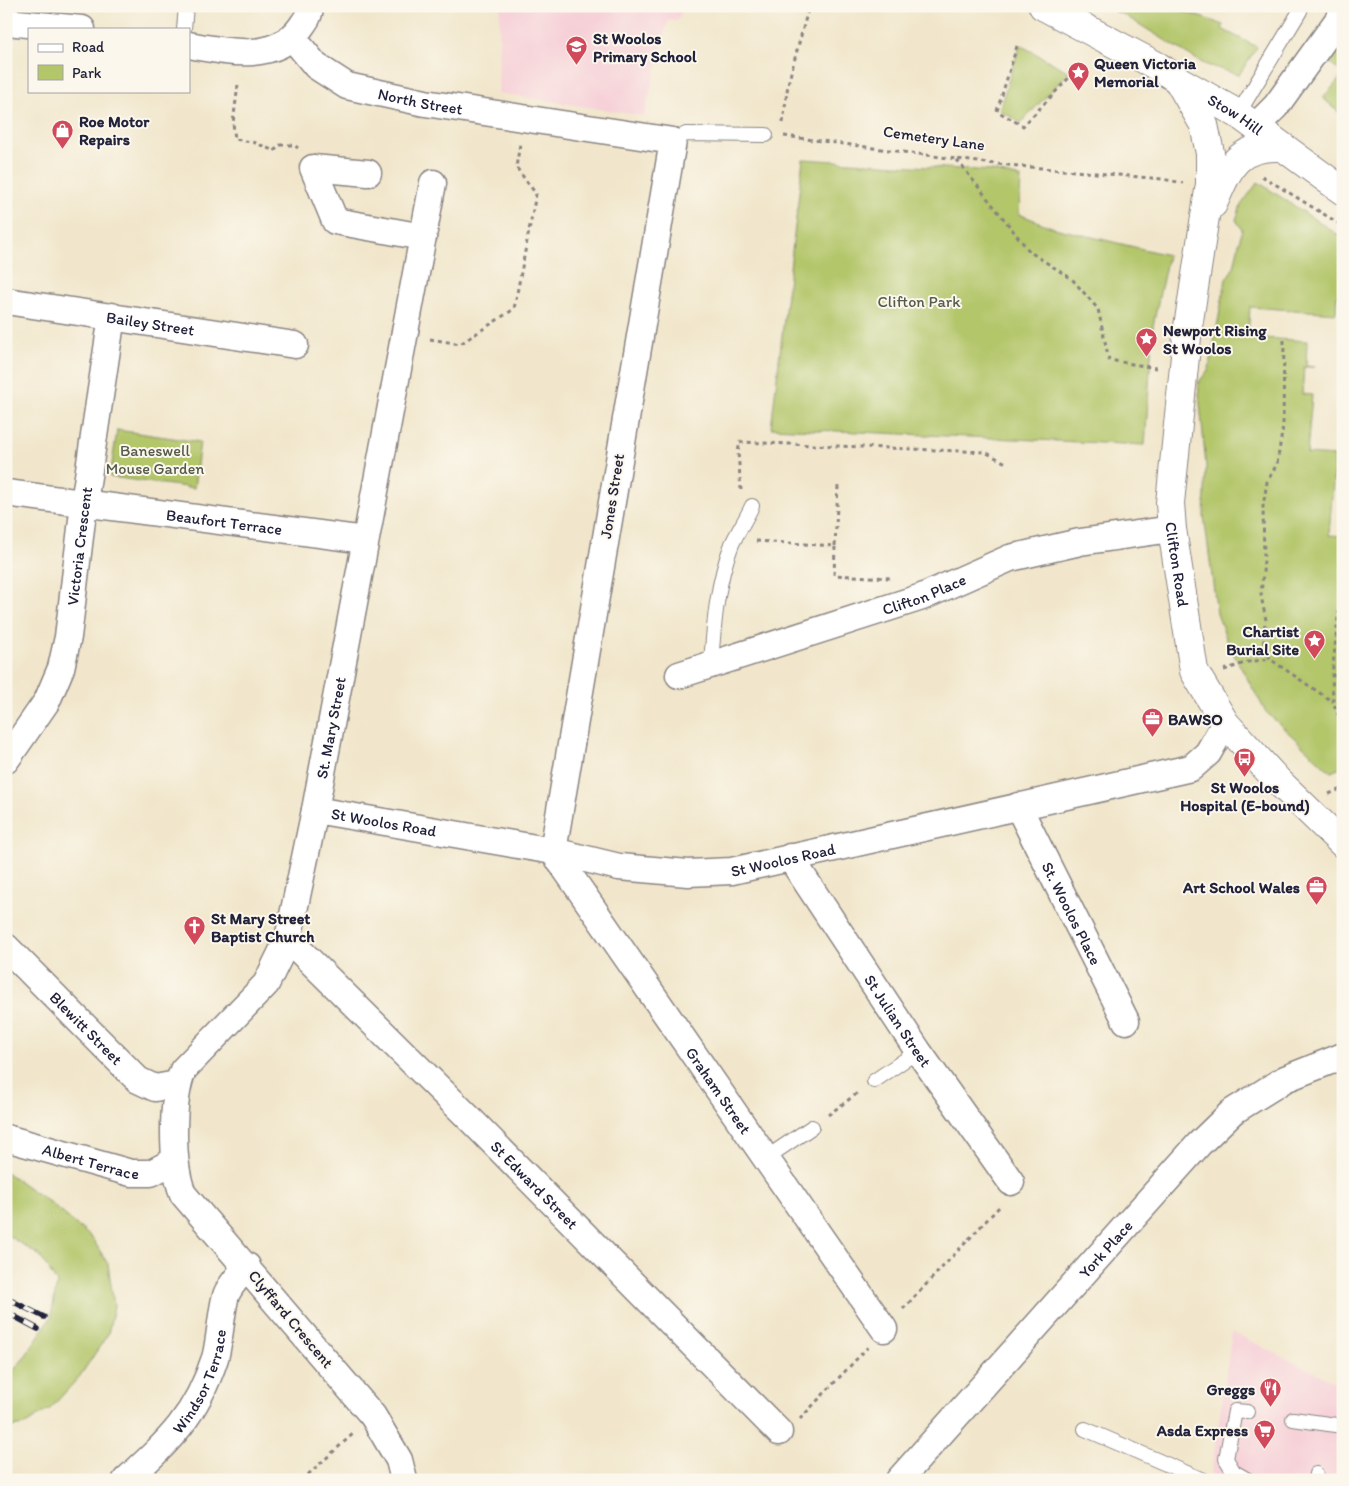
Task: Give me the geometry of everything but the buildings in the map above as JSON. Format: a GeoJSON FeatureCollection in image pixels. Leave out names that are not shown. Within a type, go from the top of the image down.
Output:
{"type":"FeatureCollection","features":[{"type":"Feature","properties":{"kind":"street"},"geometry":{"type":"LineString","coordinates":[[190,45],[226,52],[262,52],[293,38],[310,14],[310,6]]}},
{"type":"Feature","properties":{"kind":"street","name":"Stow Hill"},"geometry":{"type":"LineString","coordinates":[[1044,6],[1159,67],[1247,120],[1343,191]]}},
{"type":"Feature","properties":{"kind":"street"},"geometry":{"type":"LineString","coordinates":[[1247,120],[1276,106],[1343,13]]}},
{"type":"Feature","properties":{"kind":"street"},"geometry":{"type":"LineString","coordinates":[[6,22],[43,18],[78,28]]}},
{"type":"Feature","properties":{"kind":"street","name":"North Street"},"geometry":{"type":"LineString","coordinates":[[293,38],[316,66],[347,86],[425,103],[673,141]]}},
{"type":"Feature","properties":{"kind":"street","name":"Clifton Road"},"geometry":{"type":"LineString","coordinates":[[1178,80],[1204,125],[1210,154],[1210,184],[1187,336],[1170,503],[1172,530],[1194,671],[1225,723],[1278,781],[1343,844]]}},
{"type":"Feature","properties":{"kind":"street","name":"Jones Street"},"geometry":{"type":"LineString","coordinates":[[553,851],[673,141]]}},
{"type":"Feature","properties":{"kind":"street","name":"Clifton Road"},"geometry":{"type":"LineString","coordinates":[[1203,229],[1220,188],[1236,160],[1253,148],[1281,147]]}},
{"type":"Feature","properties":{"kind":"street"},"geometry":{"type":"LineString","coordinates":[[368,173],[313,168],[335,221],[423,237]]}},
{"type":"Feature","properties":{"kind":"street","name":"St. Mary Street"},"geometry":{"type":"LineString","coordinates":[[174,1161],[177,1084],[182,1070],[266,984],[288,939],[315,810],[364,540],[433,183]]}},
{"type":"Feature","properties":{"kind":"street","name":"Bailey Street"},"geometry":{"type":"LineString","coordinates":[[6,301],[295,345]]}},
{"type":"Feature","properties":{"kind":"street","name":"Victoria Crescent"},"geometry":{"type":"LineString","coordinates":[[6,760],[47,701],[61,668],[68,637],[84,503],[112,316]]}},
{"type":"Feature","properties":{"kind":"street","name":"Beaufort Terrace"},"geometry":{"type":"LineString","coordinates":[[6,493],[364,540]]}},
{"type":"Feature","properties":{"kind":"street","name":"Clifton Place"},"geometry":{"type":"LineString","coordinates":[[679,674],[909,601],[1010,558],[1080,542],[1172,530]]}},
{"type":"Feature","properties":{"kind":"street","name":"St Woolos Road"},"geometry":{"type":"LineString","coordinates":[[315,810],[553,851],[618,867],[688,873],[732,871],[1191,768],[1208,753],[1225,723]]}},
{"type":"Feature","properties":{"kind":"street","name":"St. Woolos Place"},"geometry":{"type":"LineString","coordinates":[[1018,806],[1126,1021]]}},
{"type":"Feature","properties":{"kind":"street","name":"Graham Street"},"geometry":{"type":"LineString","coordinates":[[553,851],[884,1329]]}},
{"type":"Feature","properties":{"kind":"street","name":"St Julian Street"},"geometry":{"type":"LineString","coordinates":[[790,858],[918,1051],[1011,1182]]}},
{"type":"Feature","properties":{"kind":"street","name":"St Edward Street"},"geometry":{"type":"LineString","coordinates":[[288,939],[468,1117],[779,1432]]}},
{"type":"Feature","properties":{"kind":"street","name":"Blewitt Street"},"geometry":{"type":"LineString","coordinates":[[6,947],[138,1080],[155,1088],[177,1084]]}},
{"type":"Feature","properties":{"kind":"street","name":"York Place"},"geometry":{"type":"LineString","coordinates":[[898,1480],[1199,1144],[1232,1112],[1285,1079],[1343,1056]]}},
{"type":"Feature","properties":{"kind":"street","name":"Albert Terrace"},"geometry":{"type":"LineString","coordinates":[[6,1138],[131,1173],[151,1173],[174,1161]]}},
{"type":"Feature","properties":{"kind":"street","name":"Clyffard Crescent"},"geometry":{"type":"LineString","coordinates":[[174,1161],[177,1179],[183,1194],[373,1416],[399,1460],[404,1480]]}},
{"type":"Feature","properties":{"kind":"street","name":"Windsor Terrace"},"geometry":{"type":"LineString","coordinates":[[126,1480],[160,1449],[186,1420],[203,1389],[215,1357],[227,1292],[246,1266]]}},
{"type":"Feature","properties":{"kind":"lane"},"geometry":{"type":"LineString","coordinates":[[184,28],[186,6]]}},
{"type":"Feature","properties":{"kind":"lane"},"geometry":{"type":"LineString","coordinates":[[1247,120],[1300,11]]}},
{"type":"Feature","properties":{"kind":"lane"},"geometry":{"type":"LineString","coordinates":[[673,141],[686,134],[766,135]]}},
{"type":"Feature","properties":{"kind":"lane"},"geometry":{"type":"LineString","coordinates":[[711,663],[714,617],[722,579],[735,539],[752,506]]}},
{"type":"Feature","properties":{"kind":"lane"},"geometry":{"type":"LineString","coordinates":[[874,1081],[918,1051]]}},
{"type":"Feature","properties":{"kind":"lane"},"geometry":{"type":"LineString","coordinates":[[766,1158],[812,1127]]}},
{"type":"Feature","properties":{"kind":"lane"},"geometry":{"type":"LineString","coordinates":[[1247,1412],[1235,1411],[1226,1459],[1234,1472],[1248,1480]]}},
{"type":"Feature","properties":{"kind":"lane"},"geometry":{"type":"LineString","coordinates":[[1293,1419],[1322,1427],[1343,1426]]}},
{"type":"Feature","properties":{"kind":"lane"},"geometry":{"type":"LineString","coordinates":[[1085,1430],[1203,1480]]}},
{"type":"Feature","properties":{"kind":"path"},"geometry":{"type":"LineString","coordinates":[[782,126],[788,84],[809,6]]}},
{"type":"Feature","properties":{"kind":"path"},"geometry":{"type":"LineString","coordinates":[[1018,46],[997,111],[1023,126],[1082,64]]}},
{"type":"Feature","properties":{"kind":"path"},"geometry":{"type":"LineString","coordinates":[[238,85],[233,123],[235,139],[256,143],[274,151],[280,145],[294,145],[313,168]]}},
{"type":"Feature","properties":{"kind":"path"},"geometry":{"type":"LineString","coordinates":[[406,326],[460,344],[514,310],[536,194],[516,167],[524,118]]}},
{"type":"Feature","properties":{"kind":"path","name":"Cemetery Lane"},"geometry":{"type":"LineString","coordinates":[[766,135],[957,159],[1162,178],[1191,185]]}},
{"type":"Feature","properties":{"kind":"path"},"geometry":{"type":"LineString","coordinates":[[957,159],[1030,252],[1072,279],[1098,309],[1109,360],[1156,368]]}},
{"type":"Feature","properties":{"kind":"path"},"geometry":{"type":"LineString","coordinates":[[1259,175],[1268,178],[1343,226]]}},
{"type":"Feature","properties":{"kind":"path"},"geometry":{"type":"LineString","coordinates":[[1284,340],[1283,426],[1277,464],[1267,482],[1263,506],[1264,560],[1261,596],[1266,620],[1263,633],[1264,644],[1270,659],[1333,702]]}},
{"type":"Feature","properties":{"kind":"path"},"geometry":{"type":"LineString","coordinates":[[752,506],[742,495],[738,452],[740,442],[985,452],[1006,463]]}},
{"type":"Feature","properties":{"kind":"path"},"geometry":{"type":"LineString","coordinates":[[838,486],[834,575],[898,578],[909,601]]}},
{"type":"Feature","properties":{"kind":"path"},"geometry":{"type":"LineString","coordinates":[[735,539],[836,546]]}},
{"type":"Feature","properties":{"kind":"path"},"geometry":{"type":"LineString","coordinates":[[1343,570],[1332,675],[1333,702],[1343,728]]}},
{"type":"Feature","properties":{"kind":"path"},"geometry":{"type":"LineString","coordinates":[[1199,680],[1248,662],[1270,659]]}},
{"type":"Feature","properties":{"kind":"path"},"geometry":{"type":"LineString","coordinates":[[1332,675],[1343,678]]}},
{"type":"Feature","properties":{"kind":"path"},"geometry":{"type":"LineString","coordinates":[[812,1127],[874,1081]]}},
{"type":"Feature","properties":{"kind":"path"},"geometry":{"type":"LineString","coordinates":[[302,1480],[373,1416]]}},
{"type":"Feature","properties":{"kind":"shaded area","name":"St Woolos Primary School"},"geometry":{"type":"Polygon","coordinates":[[[500,6],[682,6],[679,19],[668,21],[644,116],[498,93],[500,6]]]}},
{"type":"Feature","properties":{"kind":"shaded area"},"geometry":{"type":"Polygon","coordinates":[[[1232,1332],[1343,1386],[1343,1480],[1225,1480],[1211,1474],[1232,1332]]]}},
{"type":"Feature","properties":{"kind":"green space"},"geometry":{"type":"Polygon","coordinates":[[[1102,6],[1168,6],[1224,25],[1222,29],[1257,47],[1239,75],[1204,64],[1124,15],[1102,6]]]}},
{"type":"Feature","properties":{"kind":"green space"},"geometry":{"type":"Polygon","coordinates":[[[1343,14],[1343,74],[1317,51],[1343,14]]]}},
{"type":"Feature","properties":{"kind":"green space"},"geometry":{"type":"Polygon","coordinates":[[[1020,45],[1069,72],[1021,123],[999,110],[1020,45]]]}},
{"type":"Feature","properties":{"kind":"green space"},"geometry":{"type":"Polygon","coordinates":[[[1343,75],[1343,116],[1323,98],[1343,75]]]}},
{"type":"Feature","properties":{"kind":"green space","name":"Clifton Park"},"geometry":{"type":"Polygon","coordinates":[[[803,159],[992,171],[1021,178],[1019,214],[1054,228],[1168,255],[1153,326],[1145,445],[771,428],[803,159]]]}},
{"type":"Feature","properties":{"kind":"green space"},"geometry":{"type":"Polygon","coordinates":[[[1258,182],[1343,238],[1343,296],[1337,296],[1336,313],[1250,307],[1248,337],[1307,341],[1306,366],[1315,367],[1304,367],[1302,394],[1312,395],[1307,454],[1335,456],[1329,535],[1343,536],[1343,767],[1331,772],[1266,712],[1230,648],[1217,614],[1204,516],[1206,466],[1198,383],[1209,369],[1226,279],[1234,267],[1242,229],[1236,220],[1241,205],[1258,182]]]}},
{"type":"Feature","properties":{"kind":"green space","name":"Baneswell Mouse Garden"},"geometry":{"type":"Polygon","coordinates":[[[117,430],[200,442],[194,488],[110,477],[117,430]]]}},
{"type":"Feature","properties":{"kind":"green space"},"geometry":{"type":"Polygon","coordinates":[[[6,1172],[52,1204],[92,1238],[108,1264],[114,1306],[108,1334],[80,1376],[51,1408],[24,1425],[6,1428],[6,1379],[24,1358],[51,1317],[57,1283],[40,1256],[6,1234],[6,1172]]]}},
{"type":"Feature","properties":{"kind":"tunnel"},"geometry":{"type":"LineString","coordinates":[[45,6],[45,11]]}},
{"type":"Feature","properties":{"kind":"railway"},"geometry":{"type":"LineString","coordinates":[[6,1298],[44,1317]]}},
{"type":"Feature","properties":{"kind":"railway"},"geometry":{"type":"LineString","coordinates":[[6,1312],[38,1329]]}},
{"type":"Feature","properties":{"kind":"place","name":"St Woolos Primary School"},"geometry":{"type":"Point","coordinates":[577,66]}},
{"type":"Feature","properties":{"kind":"place","name":"Queen Victoria Memorial"},"geometry":{"type":"Point","coordinates":[1078,91]}},
{"type":"Feature","properties":{"kind":"place","name":"Roe Motor Repairs"},"geometry":{"type":"Point","coordinates":[63,149]}},
{"type":"Feature","properties":{"kind":"place","name":"Newport Rising St Woolos"},"geometry":{"type":"Point","coordinates":[1147,358]}},
{"type":"Feature","properties":{"kind":"place","name":"Chartist Burial Site"},"geometry":{"type":"Point","coordinates":[1315,659]}},
{"type":"Feature","properties":{"kind":"place","name":"BAWSO"},"geometry":{"type":"Point","coordinates":[1152,738]}},
{"type":"Feature","properties":{"kind":"place","name":"St Woolos Hospital (E-bound)"},"geometry":{"type":"Point","coordinates":[1245,777]}},
{"type":"Feature","properties":{"kind":"place","name":"Art School Wales"},"geometry":{"type":"Point","coordinates":[1316,906]}},
{"type":"Feature","properties":{"kind":"place","name":"St Mary Street Baptist Church"},"geometry":{"type":"Point","coordinates":[195,946]}},
{"type":"Feature","properties":{"kind":"place","name":"Greggs"},"geometry":{"type":"Point","coordinates":[1271,1408]}},
{"type":"Feature","properties":{"kind":"place","name":"Asda Express"},"geometry":{"type":"Point","coordinates":[1264,1449]}}]}
